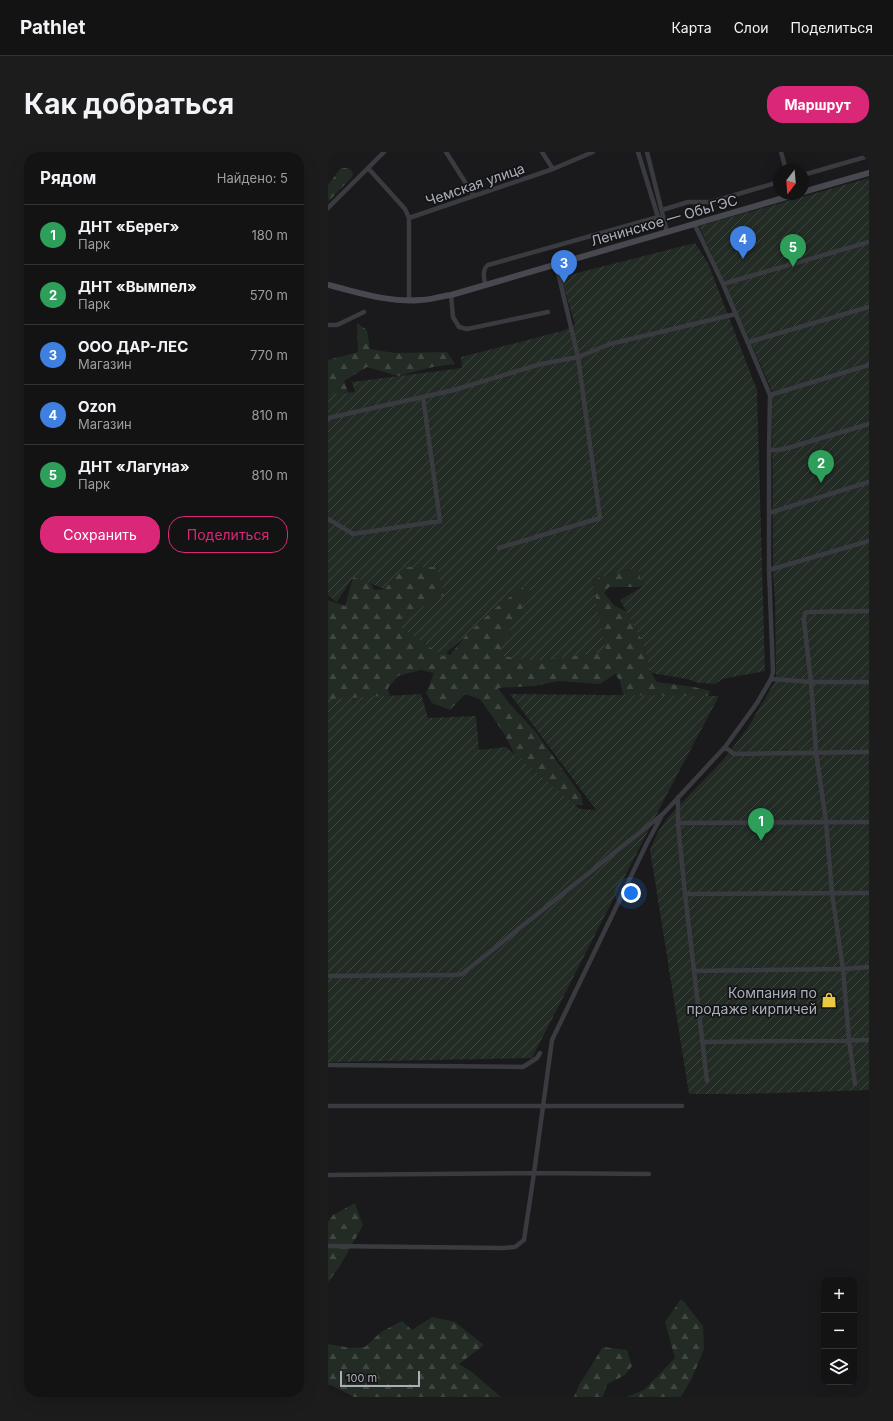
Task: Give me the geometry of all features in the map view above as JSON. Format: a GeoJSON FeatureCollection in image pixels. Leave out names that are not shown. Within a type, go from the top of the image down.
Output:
{"type":"FeatureCollection","features":[{"type":"Feature","properties":{"kind":"main road"},"geometry":{"type":"LineString","coordinates":[[809,190],[869,173]]}},
{"type":"Feature","properties":{"kind":"main road","name":"Ленинское — ОбьГЭС"},"geometry":{"type":"LineString","coordinates":[[328,284],[374,296],[409,301],[430,299],[776,200]]}},
{"type":"Feature","properties":{"kind":"street"},"geometry":{"type":"LineString","coordinates":[[328,208],[384,152]]}},
{"type":"Feature","properties":{"kind":"street"},"geometry":{"type":"LineString","coordinates":[[446,152],[474,196]]}},
{"type":"Feature","properties":{"kind":"street"},"geometry":{"type":"LineString","coordinates":[[542,152],[553,169]]}},
{"type":"Feature","properties":{"kind":"street","name":"Чемская улица"},"geometry":{"type":"LineString","coordinates":[[409,218],[553,169],[593,152]]}},
{"type":"Feature","properties":{"kind":"street"},"geometry":{"type":"LineString","coordinates":[[638,152],[658,216],[665,222]]}},
{"type":"Feature","properties":{"kind":"street"},"geometry":{"type":"LineString","coordinates":[[647,152],[667,232]]}},
{"type":"Feature","properties":{"kind":"street"},"geometry":{"type":"LineString","coordinates":[[781,152],[784,164]]}},
{"type":"Feature","properties":{"kind":"street"},"geometry":{"type":"LineString","coordinates":[[809,173],[869,156]]}},
{"type":"Feature","properties":{"kind":"street"},"geometry":{"type":"LineString","coordinates":[[368,168],[405,209],[409,218],[409,301]]}},
{"type":"Feature","properties":{"kind":"street"},"geometry":{"type":"LineString","coordinates":[[662,210],[688,202],[711,202],[773,184]]}},
{"type":"Feature","properties":{"kind":"street"},"geometry":{"type":"LineString","coordinates":[[485,284],[484,271],[488,265],[658,216]]}},
{"type":"Feature","properties":{"kind":"street"},"geometry":{"type":"LineString","coordinates":[[328,976],[462,974],[663,814],[725,747],[757,703],[771,679],[773,664],[769,570],[770,395],[723,284],[694,223]]}},
{"type":"Feature","properties":{"kind":"street"},"geometry":{"type":"LineString","coordinates":[[723,284],[869,242]]}},
{"type":"Feature","properties":{"kind":"street"},"geometry":{"type":"LineString","coordinates":[[499,548],[600,518],[578,357],[556,264]]}},
{"type":"Feature","properties":{"kind":"street"},"geometry":{"type":"LineString","coordinates":[[451,294],[454,317],[459,327],[467,329],[548,312]]}},
{"type":"Feature","properties":{"kind":"street"},"geometry":{"type":"LineString","coordinates":[[748,342],[869,307]]}},
{"type":"Feature","properties":{"kind":"street"},"geometry":{"type":"LineString","coordinates":[[328,325],[337,325],[364,312]]}},
{"type":"Feature","properties":{"kind":"street"},"geometry":{"type":"LineString","coordinates":[[328,418],[454,390],[541,364],[578,357],[610,344],[736,314]]}},
{"type":"Feature","properties":{"kind":"street"},"geometry":{"type":"LineString","coordinates":[[770,395],[869,365]]}},
{"type":"Feature","properties":{"kind":"street"},"geometry":{"type":"LineString","coordinates":[[328,519],[353,534],[440,521],[423,397]]}},
{"type":"Feature","properties":{"kind":"street"},"geometry":{"type":"LineString","coordinates":[[769,450],[788,448],[869,424]]}},
{"type":"Feature","properties":{"kind":"street"},"geometry":{"type":"LineString","coordinates":[[769,513],[869,482]]}},
{"type":"Feature","properties":{"kind":"street"},"geometry":{"type":"LineString","coordinates":[[769,570],[869,541]]}},
{"type":"Feature","properties":{"kind":"street"},"geometry":{"type":"LineString","coordinates":[[854,1084],[843,969],[832,893],[826,822],[816,752],[811,682],[804,621],[805,613],[869,611]]}},
{"type":"Feature","properties":{"kind":"street"},"geometry":{"type":"LineString","coordinates":[[771,679],[811,682],[869,682]]}},
{"type":"Feature","properties":{"kind":"street"},"geometry":{"type":"LineString","coordinates":[[725,747],[734,754],[869,752]]}},
{"type":"Feature","properties":{"kind":"street"},"geometry":{"type":"LineString","coordinates":[[678,797],[678,823],[707,1081]]}},
{"type":"Feature","properties":{"kind":"street"},"geometry":{"type":"LineString","coordinates":[[328,1246],[503,1248],[515,1247],[524,1240],[552,1040],[647,843],[663,814]]}},
{"type":"Feature","properties":{"kind":"street"},"geometry":{"type":"LineString","coordinates":[[678,823],[869,822]]}},
{"type":"Feature","properties":{"kind":"street"},"geometry":{"type":"LineString","coordinates":[[686,894],[869,893]]}},
{"type":"Feature","properties":{"kind":"street"},"geometry":{"type":"LineString","coordinates":[[694,971],[843,969],[869,967]]}},
{"type":"Feature","properties":{"kind":"street"},"geometry":{"type":"LineString","coordinates":[[702,1042],[869,1040]]}},
{"type":"Feature","properties":{"kind":"street"},"geometry":{"type":"LineString","coordinates":[[328,1065],[522,1067],[537,1058],[540,1053]]}},
{"type":"Feature","properties":{"kind":"street"},"geometry":{"type":"LineString","coordinates":[[328,1106],[682,1106]]}},
{"type":"Feature","properties":{"kind":"street"},"geometry":{"type":"LineString","coordinates":[[328,1174],[649,1174]]}},
{"type":"Feature","properties":{"kind":"green space"},"geometry":{"type":"Polygon","coordinates":[[[344,168],[351,170],[353,174],[352,177],[328,202],[328,185],[340,169],[344,168]]]}},
{"type":"Feature","properties":{"kind":"green space"},"geometry":{"type":"Polygon","coordinates":[[[869,178],[869,1090],[689,1094],[650,850],[658,832],[669,816],[723,760],[747,729],[776,680],[775,601],[773,574],[772,391],[699,226],[791,200],[809,200],[809,195],[869,178]]]}},
{"type":"Feature","properties":{"kind":"green space"},"geometry":{"type":"Polygon","coordinates":[[[695,243],[708,263],[757,390],[765,671],[722,679],[715,684],[699,683],[687,679],[651,673],[641,638],[620,600],[642,587],[638,567],[592,580],[606,652],[536,661],[497,655],[529,594],[532,580],[494,609],[443,656],[402,628],[401,618],[445,595],[436,567],[403,567],[385,589],[353,577],[337,602],[328,596],[328,394],[355,392],[352,382],[462,368],[461,357],[562,331],[575,325],[561,277],[695,243]]]}},
{"type":"Feature","properties":{"kind":"green space"},"geometry":{"type":"Polygon","coordinates":[[[357,323],[367,330],[370,349],[395,353],[447,352],[455,364],[433,367],[398,376],[367,367],[344,381],[348,392],[328,395],[328,360],[358,352],[357,323]]]}},
{"type":"Feature","properties":{"kind":"green space"},"geometry":{"type":"Polygon","coordinates":[[[403,567],[437,567],[445,595],[401,618],[430,644],[450,655],[466,635],[494,609],[532,580],[606,652],[592,580],[638,567],[643,587],[609,587],[604,593],[615,606],[631,614],[641,638],[651,673],[657,682],[711,691],[704,700],[625,703],[620,681],[615,674],[600,684],[558,681],[534,686],[498,688],[510,704],[535,731],[581,795],[583,805],[568,805],[523,770],[503,732],[480,699],[465,694],[450,710],[432,703],[426,693],[434,673],[421,670],[398,676],[388,688],[393,712],[328,709],[328,600],[345,606],[353,577],[366,578],[375,590],[385,589],[403,567]]]}},
{"type":"Feature","properties":{"kind":"green space"},"geometry":{"type":"Polygon","coordinates":[[[421,694],[428,718],[476,716],[479,750],[506,747],[580,809],[596,810],[510,694],[719,696],[532,1058],[328,1062],[328,697],[329,699],[421,694]]]}},
{"type":"Feature","properties":{"kind":"green space"},"geometry":{"type":"Polygon","coordinates":[[[355,1203],[363,1225],[340,1266],[328,1282],[328,1222],[333,1215],[355,1203]]]}},
{"type":"Feature","properties":{"kind":"green space"},"geometry":{"type":"Polygon","coordinates":[[[681,1299],[703,1326],[704,1349],[692,1378],[681,1397],[626,1397],[644,1390],[675,1358],[665,1322],[681,1299]]]}},
{"type":"Feature","properties":{"kind":"green space"},"geometry":{"type":"Polygon","coordinates":[[[432,1317],[455,1322],[484,1345],[459,1364],[472,1372],[501,1397],[354,1397],[331,1385],[328,1385],[328,1344],[351,1348],[365,1347],[381,1332],[402,1321],[412,1330],[432,1317]]]}},
{"type":"Feature","properties":{"kind":"green space"},"geometry":{"type":"Polygon","coordinates":[[[603,1347],[627,1350],[632,1366],[625,1375],[607,1384],[603,1397],[574,1397],[579,1385],[603,1347]]]}},
{"type":"Feature","properties":{"kind":"place","name":"Ozon"},"geometry":{"type":"Point","coordinates":[743,259]}},
{"type":"Feature","properties":{"kind":"place","name":"ДНТ «Лагуна»"},"geometry":{"type":"Point","coordinates":[793,267]}},
{"type":"Feature","properties":{"kind":"place","name":"ООО ДАР-ЛЕС"},"geometry":{"type":"Point","coordinates":[564,283]}},
{"type":"Feature","properties":{"kind":"place","name":"ДНТ «Вымпел»"},"geometry":{"type":"Point","coordinates":[821,483]}},
{"type":"Feature","properties":{"kind":"place","name":"ДНТ «Берег»"},"geometry":{"type":"Point","coordinates":[761,841]}},
{"type":"Feature","properties":{"kind":"place","name":"Компания по продаже кирпичей"},"geometry":{"type":"Point","coordinates":[829,1000]}}]}
